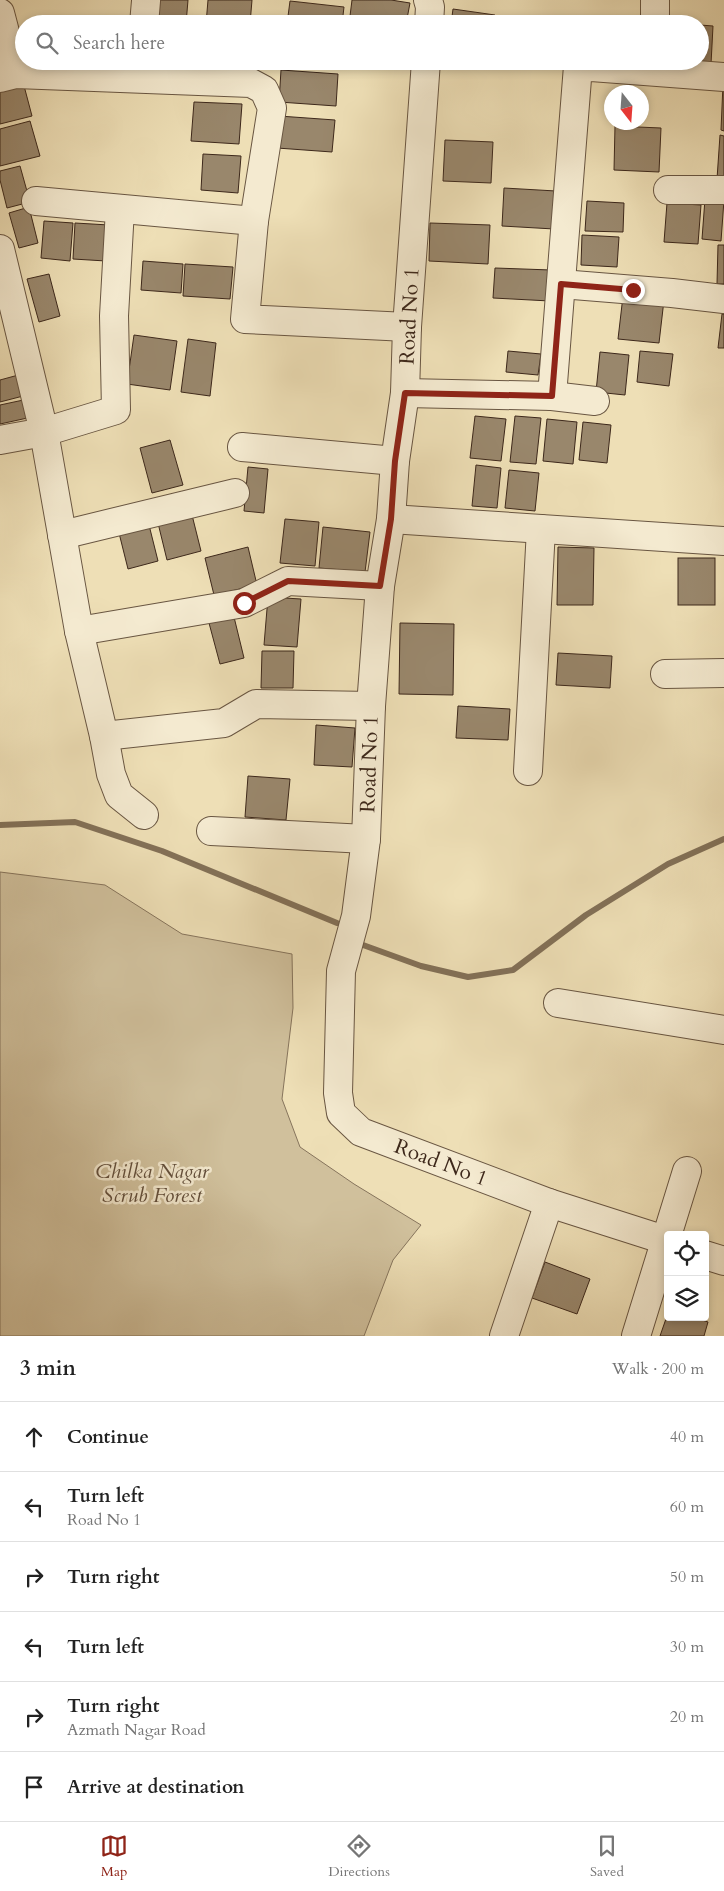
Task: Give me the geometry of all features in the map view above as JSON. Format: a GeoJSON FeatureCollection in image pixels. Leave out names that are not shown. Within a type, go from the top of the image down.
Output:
{"type":"FeatureCollection","features":[{"type":"Feature","properties":{"kind":"street"},"geometry":{"type":"LineString","coordinates":[[145,15],[146,0]]}},
{"type":"Feature","properties":{"kind":"street"},"geometry":{"type":"LineString","coordinates":[[428,0],[429,15]]}},
{"type":"Feature","properties":{"kind":"street"},"geometry":{"type":"LineString","coordinates":[[655,0],[655,15]]}},
{"type":"Feature","properties":{"kind":"street"},"geometry":{"type":"LineString","coordinates":[[0,13],[8,76],[141,70],[251,83],[264,90],[272,108],[254,221],[245,319],[408,327]]}},
{"type":"Feature","properties":{"kind":"street","name":"Road No 1"},"geometry":{"type":"LineString","coordinates":[[425,70],[405,393],[395,461],[391,519],[380,586],[371,706],[366,839],[356,916],[341,971],[338,1094],[341,1114],[361,1132],[549,1203],[664,1239]]}},
{"type":"Feature","properties":{"kind":"street"},"geometry":{"type":"LineString","coordinates":[[552,396],[578,70]]}},
{"type":"Feature","properties":{"kind":"street"},"geometry":{"type":"LineString","coordinates":[[683,70],[724,76]]}},
{"type":"Feature","properties":{"kind":"street"},"geometry":{"type":"LineString","coordinates":[[668,190],[724,190]]}},
{"type":"Feature","properties":{"kind":"street"},"geometry":{"type":"LineString","coordinates":[[36,201],[254,221]]}},
{"type":"Feature","properties":{"kind":"street"},"geometry":{"type":"LineString","coordinates":[[0,440],[44,432],[116,410],[114,316],[120,209]]}},
{"type":"Feature","properties":{"kind":"street"},"geometry":{"type":"LineString","coordinates":[[0,249],[44,432],[80,631],[111,774],[119,795],[144,815]]}},
{"type":"Feature","properties":{"kind":"street"},"geometry":{"type":"LineString","coordinates":[[561,284],[724,299]]}},
{"type":"Feature","properties":{"kind":"street"},"geometry":{"type":"LineString","coordinates":[[405,393],[552,396],[595,401]]}},
{"type":"Feature","properties":{"kind":"street"},"geometry":{"type":"LineString","coordinates":[[242,448],[395,461]]}},
{"type":"Feature","properties":{"kind":"street"},"geometry":{"type":"LineString","coordinates":[[62,535],[235,493]]}},
{"type":"Feature","properties":{"kind":"street"},"geometry":{"type":"LineString","coordinates":[[391,519],[724,541]]}},
{"type":"Feature","properties":{"kind":"street"},"geometry":{"type":"LineString","coordinates":[[528,771],[541,529]]}},
{"type":"Feature","properties":{"kind":"street"},"geometry":{"type":"LineString","coordinates":[[80,631],[244,603],[288,581],[380,586]]}},
{"type":"Feature","properties":{"kind":"street"},"geometry":{"type":"LineString","coordinates":[[665,674],[724,673]]}},
{"type":"Feature","properties":{"kind":"street"},"geometry":{"type":"LineString","coordinates":[[104,736],[224,723],[256,704],[371,706]]}},
{"type":"Feature","properties":{"kind":"street"},"geometry":{"type":"LineString","coordinates":[[212,831],[366,839]]}},
{"type":"Feature","properties":{"kind":"street"},"geometry":{"type":"LineString","coordinates":[[558,1003],[724,1030]]}},
{"type":"Feature","properties":{"kind":"street"},"geometry":{"type":"LineString","coordinates":[[670,1231],[688,1171]]}},
{"type":"Feature","properties":{"kind":"street"},"geometry":{"type":"LineString","coordinates":[[504,1336],[549,1203]]}},
{"type":"Feature","properties":{"kind":"street"},"geometry":{"type":"LineString","coordinates":[[636,1336],[664,1249]]}},
{"type":"Feature","properties":{"kind":"street"},"geometry":{"type":"LineString","coordinates":[[709,1255],[724,1261]]}},
{"type":"Feature","properties":{"kind":"green space","name":"Chilka Nagar Scrub Forest"},"geometry":{"type":"Polygon","coordinates":[[[0,872],[105,885],[182,934],[292,954],[293,1008],[282,1099],[300,1147],[354,1184],[421,1225],[393,1260],[364,1336],[0,1336],[0,872]]]}},
{"type":"Feature","properties":{"kind":"building"},"geometry":{"type":"Polygon","coordinates":[[[160,0],[188,0],[187,15],[158,15],[160,0]]]}},
{"type":"Feature","properties":{"kind":"building"},"geometry":{"type":"Polygon","coordinates":[[[208,0],[252,0],[251,15],[207,15],[208,0]]]}},
{"type":"Feature","properties":{"kind":"building"},"geometry":{"type":"Polygon","coordinates":[[[352,0],[391,0],[410,3],[408,15],[350,15],[352,0]]]}},
{"type":"Feature","properties":{"kind":"building"},"geometry":{"type":"Polygon","coordinates":[[[290,1],[344,7],[343,15],[288,15],[290,1]]]}},
{"type":"Feature","properties":{"kind":"building"},"geometry":{"type":"Polygon","coordinates":[[[453,9],[495,15],[452,15],[453,9]]]}},
{"type":"Feature","properties":{"kind":"building"},"geometry":{"type":"Polygon","coordinates":[[[709,26],[713,26],[711,64],[709,64],[709,26]]]}},
{"type":"Feature","properties":{"kind":"building"},"geometry":{"type":"Polygon","coordinates":[[[281,70],[338,74],[336,106],[279,102],[281,70]]]}},
{"type":"Feature","properties":{"kind":"building"},"geometry":{"type":"Polygon","coordinates":[[[23,82],[32,116],[0,124],[0,88],[23,82]]]}},
{"type":"Feature","properties":{"kind":"building"},"geometry":{"type":"Polygon","coordinates":[[[724,85],[724,131],[721,130],[724,85]]]}},
{"type":"Feature","properties":{"kind":"building"},"geometry":{"type":"Polygon","coordinates":[[[194,102],[242,104],[239,144],[191,141],[194,102]]]}},
{"type":"Feature","properties":{"kind":"building"},"geometry":{"type":"Polygon","coordinates":[[[279,116],[335,120],[332,152],[277,148],[279,116]]]}},
{"type":"Feature","properties":{"kind":"building"},"geometry":{"type":"Polygon","coordinates":[[[30,121],[40,156],[0,166],[0,129],[30,121]]]}},
{"type":"Feature","properties":{"kind":"building"},"geometry":{"type":"Polygon","coordinates":[[[661,128],[659,172],[614,170],[615,130],[661,128]]]}},
{"type":"Feature","properties":{"kind":"building"},"geometry":{"type":"Polygon","coordinates":[[[720,135],[724,136],[724,180],[717,179],[720,135]]]}},
{"type":"Feature","properties":{"kind":"building"},"geometry":{"type":"Polygon","coordinates":[[[445,140],[493,142],[491,183],[443,181],[445,140]]]}},
{"type":"Feature","properties":{"kind":"building"},"geometry":{"type":"Polygon","coordinates":[[[203,154],[241,156],[238,193],[201,190],[203,154]]]}},
{"type":"Feature","properties":{"kind":"building"},"geometry":{"type":"Polygon","coordinates":[[[20,166],[30,202],[7,208],[0,180],[0,171],[20,166]]]}},
{"type":"Feature","properties":{"kind":"building"},"geometry":{"type":"Polygon","coordinates":[[[504,188],[556,191],[554,229],[502,226],[504,188]]]}},
{"type":"Feature","properties":{"kind":"building"},"geometry":{"type":"Polygon","coordinates":[[[705,199],[724,200],[721,241],[702,239],[705,199]]]}},
{"type":"Feature","properties":{"kind":"building"},"geometry":{"type":"Polygon","coordinates":[[[587,201],[624,203],[623,232],[585,231],[587,201]]]}},
{"type":"Feature","properties":{"kind":"building"},"geometry":{"type":"Polygon","coordinates":[[[667,203],[701,205],[698,244],[664,242],[667,203]]]}},
{"type":"Feature","properties":{"kind":"building"},"geometry":{"type":"Polygon","coordinates":[[[29,207],[38,243],[19,248],[9,213],[29,207]]]}},
{"type":"Feature","properties":{"kind":"building"},"geometry":{"type":"Polygon","coordinates":[[[44,221],[73,223],[70,261],[41,258],[44,221]]]}},
{"type":"Feature","properties":{"kind":"building"},"geometry":{"type":"Polygon","coordinates":[[[75,223],[109,225],[106,261],[73,259],[75,223]]]}},
{"type":"Feature","properties":{"kind":"building"},"geometry":{"type":"Polygon","coordinates":[[[430,223],[490,225],[488,264],[429,261],[430,223]]]}},
{"type":"Feature","properties":{"kind":"building"},"geometry":{"type":"Polygon","coordinates":[[[582,235],[619,237],[617,267],[581,265],[582,235]]]}},
{"type":"Feature","properties":{"kind":"building"},"geometry":{"type":"Polygon","coordinates":[[[718,245],[724,245],[724,284],[717,284],[718,245]]]}},
{"type":"Feature","properties":{"kind":"building"},"geometry":{"type":"Polygon","coordinates":[[[143,261],[183,264],[181,293],[141,290],[143,261]]]}},
{"type":"Feature","properties":{"kind":"building"},"geometry":{"type":"Polygon","coordinates":[[[185,264],[233,267],[230,299],[183,296],[185,264]]]}},
{"type":"Feature","properties":{"kind":"building"},"geometry":{"type":"Polygon","coordinates":[[[495,268],[551,270],[550,301],[493,298],[495,268]]]}},
{"type":"Feature","properties":{"kind":"building"},"geometry":{"type":"Polygon","coordinates":[[[49,274],[60,316],[39,322],[27,279],[49,274]]]}},
{"type":"Feature","properties":{"kind":"building"},"geometry":{"type":"Polygon","coordinates":[[[623,296],[664,300],[659,343],[618,339],[623,296]]]}},
{"type":"Feature","properties":{"kind":"building"},"geometry":{"type":"Polygon","coordinates":[[[722,314],[724,314],[724,348],[718,348],[722,314]]]}},
{"type":"Feature","properties":{"kind":"building"},"geometry":{"type":"Polygon","coordinates":[[[134,335],[177,341],[170,390],[127,384],[134,335]]]}},
{"type":"Feature","properties":{"kind":"building"},"geometry":{"type":"Polygon","coordinates":[[[188,339],[216,343],[210,396],[181,392],[188,339]]]}},
{"type":"Feature","properties":{"kind":"building"},"geometry":{"type":"Polygon","coordinates":[[[508,351],[541,354],[538,375],[506,372],[508,351]]]}},
{"type":"Feature","properties":{"kind":"building"},"geometry":{"type":"Polygon","coordinates":[[[640,351],[673,354],[669,386],[637,382],[640,351]]]}},
{"type":"Feature","properties":{"kind":"building"},"geometry":{"type":"Polygon","coordinates":[[[600,352],[629,355],[625,395],[596,392],[600,352]]]}},
{"type":"Feature","properties":{"kind":"building"},"geometry":{"type":"Polygon","coordinates":[[[22,374],[27,395],[0,402],[0,380],[22,374]]]}},
{"type":"Feature","properties":{"kind":"building"},"geometry":{"type":"Polygon","coordinates":[[[28,399],[32,417],[0,424],[0,405],[28,399]]]}},
{"type":"Feature","properties":{"kind":"building"},"geometry":{"type":"Polygon","coordinates":[[[475,416],[506,419],[501,461],[470,458],[475,416]]]}},
{"type":"Feature","properties":{"kind":"building"},"geometry":{"type":"Polygon","coordinates":[[[515,416],[541,418],[536,464],[510,462],[515,416]]]}},
{"type":"Feature","properties":{"kind":"building"},"geometry":{"type":"Polygon","coordinates":[[[547,419],[577,422],[573,464],[543,461],[547,419]]]}},
{"type":"Feature","properties":{"kind":"building"},"geometry":{"type":"Polygon","coordinates":[[[583,422],[611,425],[607,463],[579,460],[583,422]]]}},
{"type":"Feature","properties":{"kind":"building"},"geometry":{"type":"Polygon","coordinates":[[[170,440],[183,485],[152,493],[140,448],[170,440]]]}},
{"type":"Feature","properties":{"kind":"building"},"geometry":{"type":"Polygon","coordinates":[[[476,465],[501,468],[497,508],[472,506],[476,465]]]}},
{"type":"Feature","properties":{"kind":"building"},"geometry":{"type":"Polygon","coordinates":[[[248,467],[268,469],[264,513],[244,511],[248,467]]]}},
{"type":"Feature","properties":{"kind":"building"},"geometry":{"type":"Polygon","coordinates":[[[509,470],[539,473],[535,511],[505,508],[509,470]]]}},
{"type":"Feature","properties":{"kind":"building"},"geometry":{"type":"Polygon","coordinates":[[[191,511],[201,551],[167,560],[157,519],[191,511]]]}},
{"type":"Feature","properties":{"kind":"building"},"geometry":{"type":"Polygon","coordinates":[[[285,519],[319,522],[315,566],[280,563],[285,519]]]}},
{"type":"Feature","properties":{"kind":"building"},"geometry":{"type":"Polygon","coordinates":[[[148,521],[158,561],[128,569],[118,529],[148,521]]]}},
{"type":"Feature","properties":{"kind":"building"},"geometry":{"type":"Polygon","coordinates":[[[323,527],[370,532],[365,572],[319,568],[323,527]]]}},
{"type":"Feature","properties":{"kind":"building"},"geometry":{"type":"Polygon","coordinates":[[[248,547],[257,585],[214,595],[205,558],[248,547]]]}},
{"type":"Feature","properties":{"kind":"building"},"geometry":{"type":"Polygon","coordinates":[[[558,547],[594,548],[593,605],[557,605],[558,547]]]}},
{"type":"Feature","properties":{"kind":"building"},"geometry":{"type":"Polygon","coordinates":[[[678,558],[715,558],[715,605],[678,605],[678,558]]]}},
{"type":"Feature","properties":{"kind":"building"},"geometry":{"type":"Polygon","coordinates":[[[268,597],[301,599],[297,647],[264,645],[268,597]]]}},
{"type":"Feature","properties":{"kind":"building"},"geometry":{"type":"Polygon","coordinates":[[[234,617],[244,658],[220,664],[209,623],[234,617]]]}},
{"type":"Feature","properties":{"kind":"building"},"geometry":{"type":"Polygon","coordinates":[[[400,623],[454,624],[453,695],[399,694],[400,623]]]}},
{"type":"Feature","properties":{"kind":"building"},"geometry":{"type":"Polygon","coordinates":[[[262,651],[294,651],[293,688],[261,688],[262,651]]]}},
{"type":"Feature","properties":{"kind":"building"},"geometry":{"type":"Polygon","coordinates":[[[558,653],[612,656],[610,688],[556,685],[558,653]]]}},
{"type":"Feature","properties":{"kind":"building"},"geometry":{"type":"Polygon","coordinates":[[[458,706],[510,709],[508,740],[456,738],[458,706]]]}},
{"type":"Feature","properties":{"kind":"building"},"geometry":{"type":"Polygon","coordinates":[[[316,725],[355,728],[352,767],[314,765],[316,725]]]}},
{"type":"Feature","properties":{"kind":"building"},"geometry":{"type":"Polygon","coordinates":[[[248,776],[290,779],[286,820],[245,817],[248,776]]]}},
{"type":"Feature","properties":{"kind":"building"},"geometry":{"type":"Polygon","coordinates":[[[545,1262],[590,1279],[577,1314],[532,1298],[545,1262]]]}},
{"type":"Feature","properties":{"kind":"building"},"geometry":{"type":"Polygon","coordinates":[[[665,1321],[708,1322],[704,1336],[660,1336],[665,1321]]]}},
{"type":"Feature","properties":{"kind":"waterway"},"geometry":{"type":"LineString","coordinates":[[0,825],[75,822],[162,851],[337,923]]}},
{"type":"Feature","properties":{"kind":"waterway"},"geometry":{"type":"LineString","coordinates":[[363,945],[421,966],[468,977],[513,970],[586,915],[668,864],[724,839]]}},
{"type":"Feature","properties":{"kind":"route"},"geometry":{"type":"LineString","coordinates":[[244,603],[288,581],[380,586],[391,519],[395,461],[405,393],[552,396],[561,284],[633,290]]}}]}
